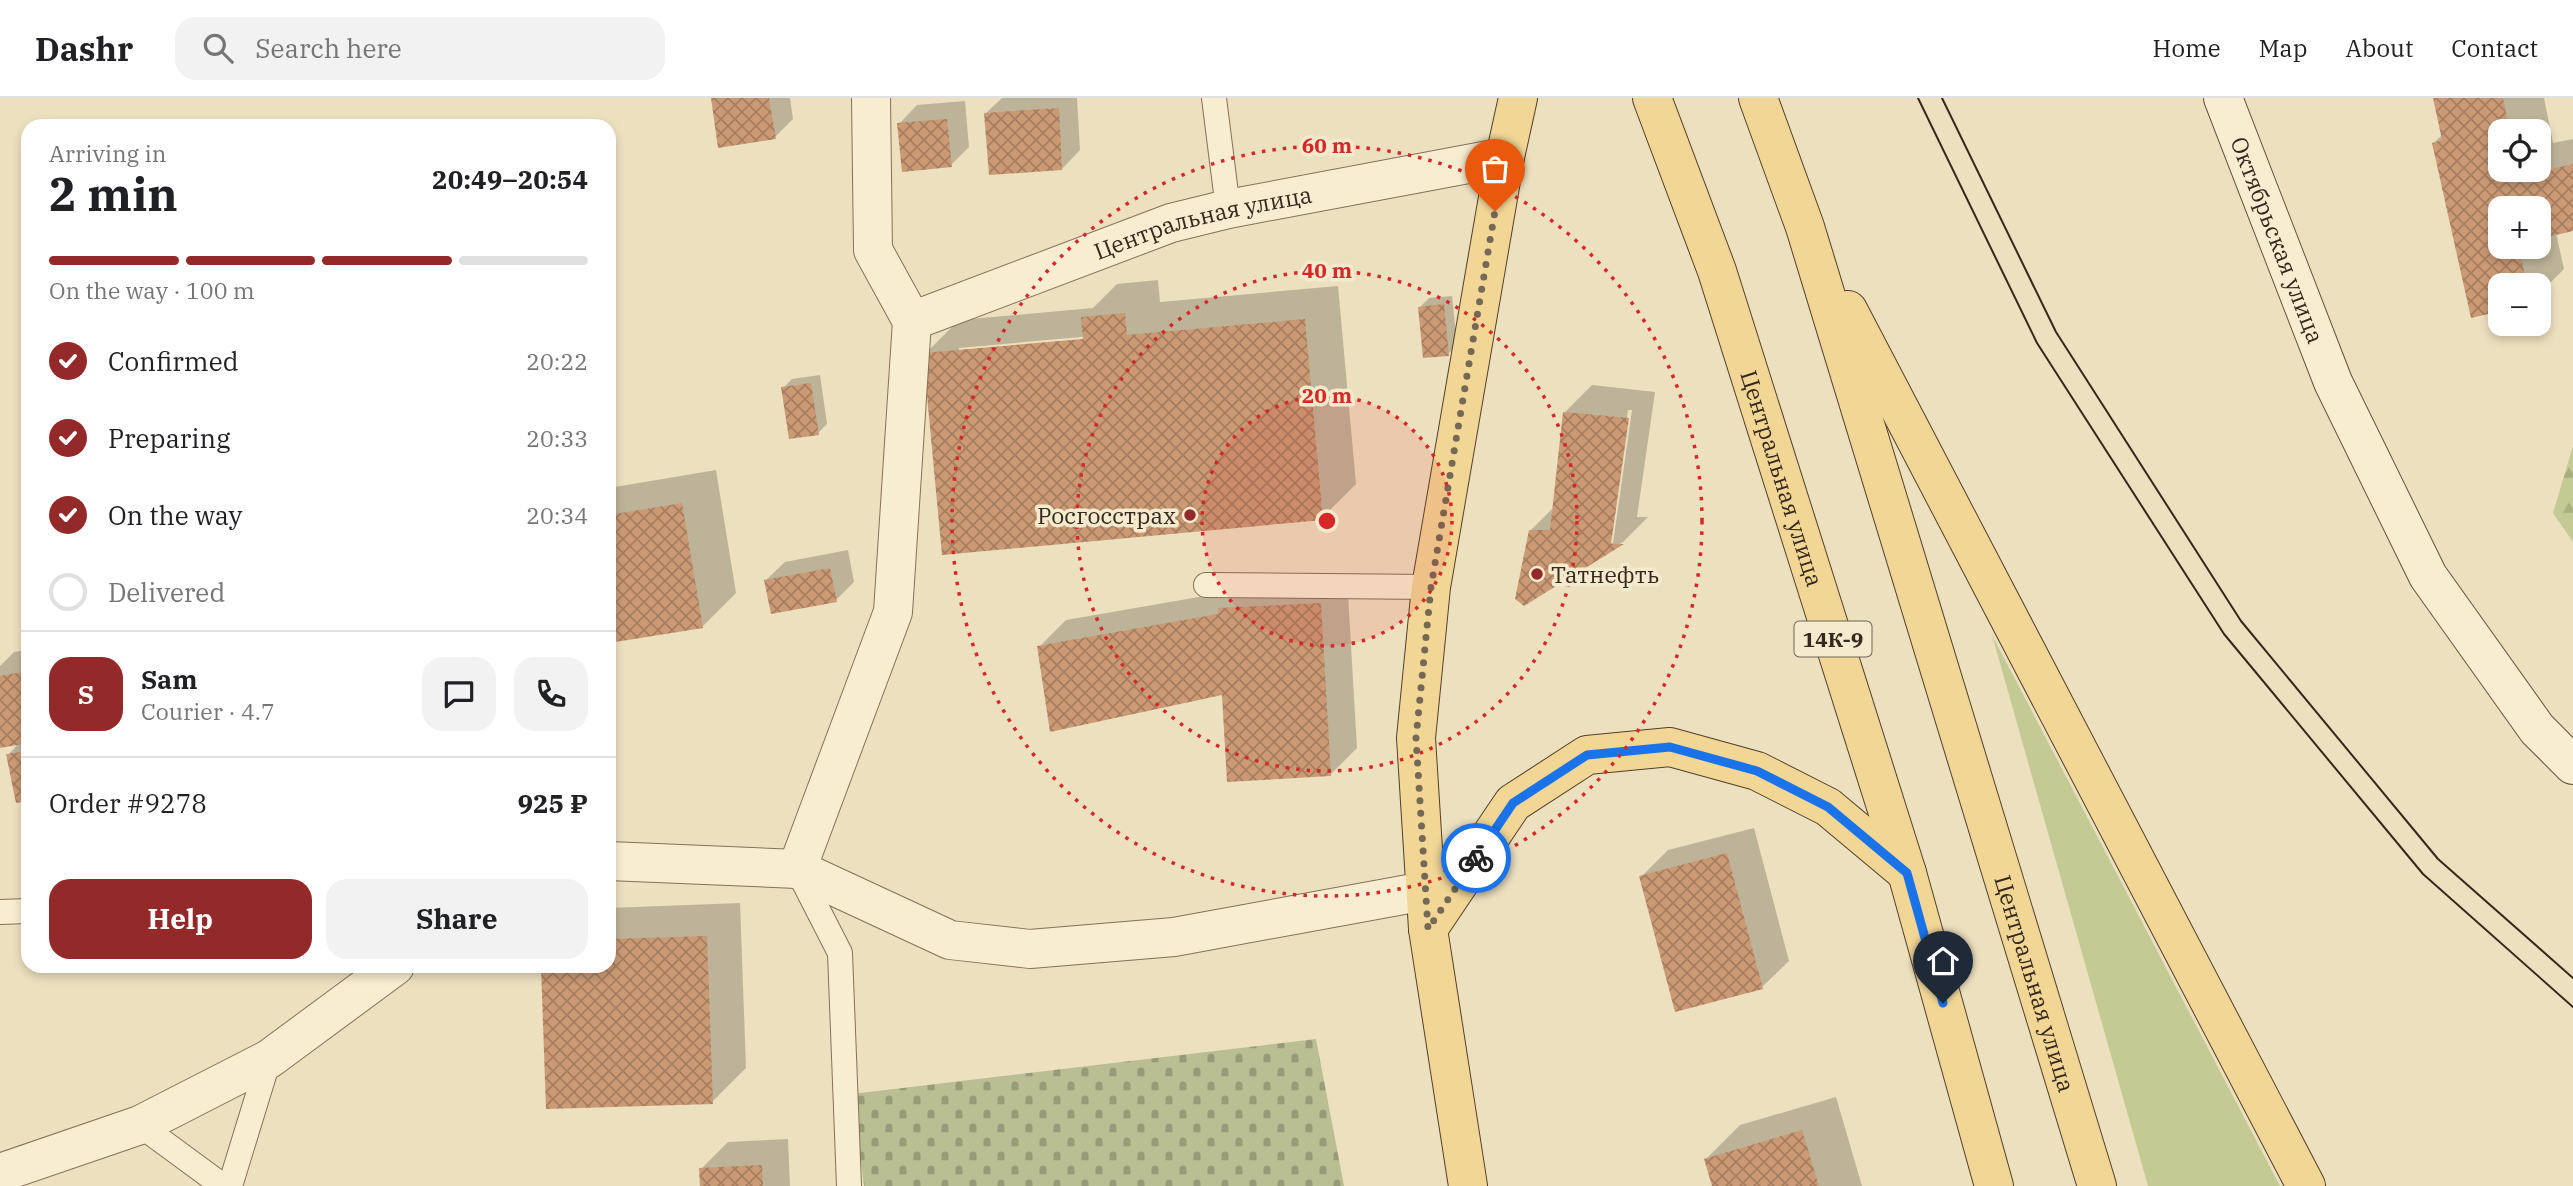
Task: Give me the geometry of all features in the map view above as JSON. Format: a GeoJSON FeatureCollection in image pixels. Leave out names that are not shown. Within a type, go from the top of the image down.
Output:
{"type":"FeatureCollection","features":[{"type":"Feature","properties":{"kind":"main road"},"geometry":{"type":"LineString","coordinates":[[1468,1186],[1428,929],[1416,738],[1431,587],[1504,157],[1518,98]]}},
{"type":"Feature","properties":{"kind":"main road","name":"Центральная улица"},"geometry":{"type":"LineString","coordinates":[[1652,98],[1717,271],[1907,873],[1994,1186]]}},
{"type":"Feature","properties":{"kind":"main road","name":"Центральная улица"},"geometry":{"type":"LineString","coordinates":[[1758,98],[1805,227],[2097,1186]]}},
{"type":"Feature","properties":{"kind":"main road"},"geometry":{"type":"LineString","coordinates":[[1805,227],[2306,1186]]}},
{"type":"Feature","properties":{"kind":"main road"},"geometry":{"type":"LineString","coordinates":[[1428,929],[1513,803],[1587,755],[1670,747],[1757,771],[1828,807],[1907,873]]}},
{"type":"Feature","properties":{"kind":"street"},"geometry":{"type":"LineString","coordinates":[[796,869],[893,612],[912,321],[873,250],[871,98]]}},
{"type":"Feature","properties":{"kind":"street","name":"Октябрьская улица"},"geometry":{"type":"LineString","coordinates":[[2222,98],[2333,382],[2428,576],[2537,729],[2573,765]]}},
{"type":"Feature","properties":{"kind":"street","name":"Центральная улица"},"geometry":{"type":"LineString","coordinates":[[912,321],[1171,223],[1228,209],[1504,157]]}},
{"type":"Feature","properties":{"kind":"street"},"geometry":{"type":"LineString","coordinates":[[616,861],[796,869],[950,940],[1030,949],[1174,937],[1425,891]]}},
{"type":"Feature","properties":{"kind":"street"},"geometry":{"type":"LineString","coordinates":[[0,1173],[140,1125],[270,1059],[386,973]]}},
{"type":"Feature","properties":{"kind":"lane"},"geometry":{"type":"LineString","coordinates":[[1214,98],[1228,209]]}},
{"type":"Feature","properties":{"kind":"lane"},"geometry":{"type":"LineString","coordinates":[[1206,584],[1431,587]]}},
{"type":"Feature","properties":{"kind":"lane"},"geometry":{"type":"LineString","coordinates":[[796,869],[840,953],[849,1186]]}},
{"type":"Feature","properties":{"kind":"lane"},"geometry":{"type":"LineString","coordinates":[[0,912],[21,911]]}},
{"type":"Feature","properties":{"kind":"lane"},"geometry":{"type":"LineString","coordinates":[[230,1186],[270,1059]]}},
{"type":"Feature","properties":{"kind":"lane"},"geometry":{"type":"LineString","coordinates":[[140,1125],[223,1186]]}},
{"type":"Feature","properties":{"kind":"green space"},"geometry":{"type":"Polygon","coordinates":[[[2573,446],[2573,542],[2553,513],[2573,446]]]}},
{"type":"Feature","properties":{"kind":"green space"},"geometry":{"type":"Polygon","coordinates":[[[1992,635],[2280,1186],[2148,1186],[1992,635]]]}},
{"type":"Feature","properties":{"kind":"green space"},"geometry":{"type":"Polygon","coordinates":[[[1316,1039],[1344,1186],[864,1186],[852,1094],[1316,1039]]]}},
{"type":"Feature","properties":{"kind":"building"},"geometry":{"type":"Polygon","coordinates":[[[711,98],[769,98],[776,139],[718,148],[711,98]]]}},
{"type":"Feature","properties":{"kind":"building"},"geometry":{"type":"Polygon","coordinates":[[[2433,98],[2503,98],[2507,119],[2488,119],[2488,182],[2551,182],[2551,169],[2573,164],[2573,231],[2551,236],[2551,196],[2488,196],[2488,259],[2522,259],[2524,273],[2488,273],[2488,314],[2471,318],[2432,143],[2442,140],[2433,98]]]}},
{"type":"Feature","properties":{"kind":"building"},"geometry":{"type":"Polygon","coordinates":[[[1059,108],[1062,170],[989,175],[984,113],[1059,108]]]}},
{"type":"Feature","properties":{"kind":"building"},"geometry":{"type":"Polygon","coordinates":[[[947,119],[952,167],[902,172],[897,123],[947,119]]]}},
{"type":"Feature","properties":{"kind":"building"},"geometry":{"type":"Polygon","coordinates":[[[1444,304],[1449,356],[1423,358],[1418,307],[1444,304]]]}},
{"type":"Feature","properties":{"kind":"building"},"geometry":{"type":"Polygon","coordinates":[[[1125,313],[1127,335],[1305,319],[1323,520],[942,555],[923,353],[1083,339],[1081,317],[1125,313]]]}},
{"type":"Feature","properties":{"kind":"building"},"geometry":{"type":"Polygon","coordinates":[[[811,383],[819,435],[789,439],[781,387],[811,383]]]}},
{"type":"Feature","properties":{"kind":"building"},"geometry":{"type":"Polygon","coordinates":[[[1563,412],[1629,418],[1611,544],[1624,544],[1524,606],[1515,599],[1529,530],[1550,530],[1563,412]]]}},
{"type":"Feature","properties":{"kind":"building"},"geometry":{"type":"Polygon","coordinates":[[[682,503],[703,628],[616,642],[616,514],[682,503]]]}},
{"type":"Feature","properties":{"kind":"building"},"geometry":{"type":"Polygon","coordinates":[[[830,568],[837,602],[771,614],[764,580],[830,568]]]}},
{"type":"Feature","properties":{"kind":"building"},"geometry":{"type":"Polygon","coordinates":[[[1321,603],[1331,776],[1227,782],[1222,695],[1050,732],[1037,646],[1218,614],[1218,608],[1321,603]]]}},
{"type":"Feature","properties":{"kind":"building"},"geometry":{"type":"Polygon","coordinates":[[[21,672],[21,744],[0,748],[0,676],[21,672]]]}},
{"type":"Feature","properties":{"kind":"building"},"geometry":{"type":"Polygon","coordinates":[[[21,752],[21,802],[16,803],[6,754],[21,752]]]}},
{"type":"Feature","properties":{"kind":"building"},"geometry":{"type":"Polygon","coordinates":[[[1727,853],[1763,989],[1675,1012],[1639,876],[1727,853]]]}},
{"type":"Feature","properties":{"kind":"building"},"geometry":{"type":"Polygon","coordinates":[[[707,936],[713,1104],[546,1109],[541,973],[616,973],[616,939],[707,936]]]}},
{"type":"Feature","properties":{"kind":"building"},"geometry":{"type":"Polygon","coordinates":[[[1802,1130],[1819,1186],[1712,1186],[1704,1159],[1802,1130]]]}},
{"type":"Feature","properties":{"kind":"building"},"geometry":{"type":"Polygon","coordinates":[[[762,1165],[763,1186],[700,1186],[699,1168],[762,1165]]]}},
{"type":"Feature","properties":{"kind":"tram line"},"geometry":{"type":"LineString","coordinates":[[1918,98],[2037,343],[2224,634],[2423,874],[2573,1007]]}},
{"type":"Feature","properties":{"kind":"tram line"},"geometry":{"type":"LineString","coordinates":[[1942,98],[2056,332],[2241,621],[2438,859],[2573,978]]}},
{"type":"Feature","properties":{"kind":"way so far"},"geometry":{"type":"LineString","coordinates":[[1476,858],[1428,929],[1416,738],[1431,587],[1495,211]]}},
{"type":"Feature","properties":{"kind":"place","name":"Росгосстрах"},"geometry":{"type":"Point","coordinates":[1190,515]}},
{"type":"Feature","properties":{"kind":"place","name":"Татнефть"},"geometry":{"type":"Point","coordinates":[1537,574]}},
{"type":"Feature","properties":{"kind":"route"},"geometry":{"type":"LineString","coordinates":[[1476,858],[1513,803],[1587,755],[1670,747],[1757,771],[1828,807],[1907,873],[1943,1003]]}}]}
